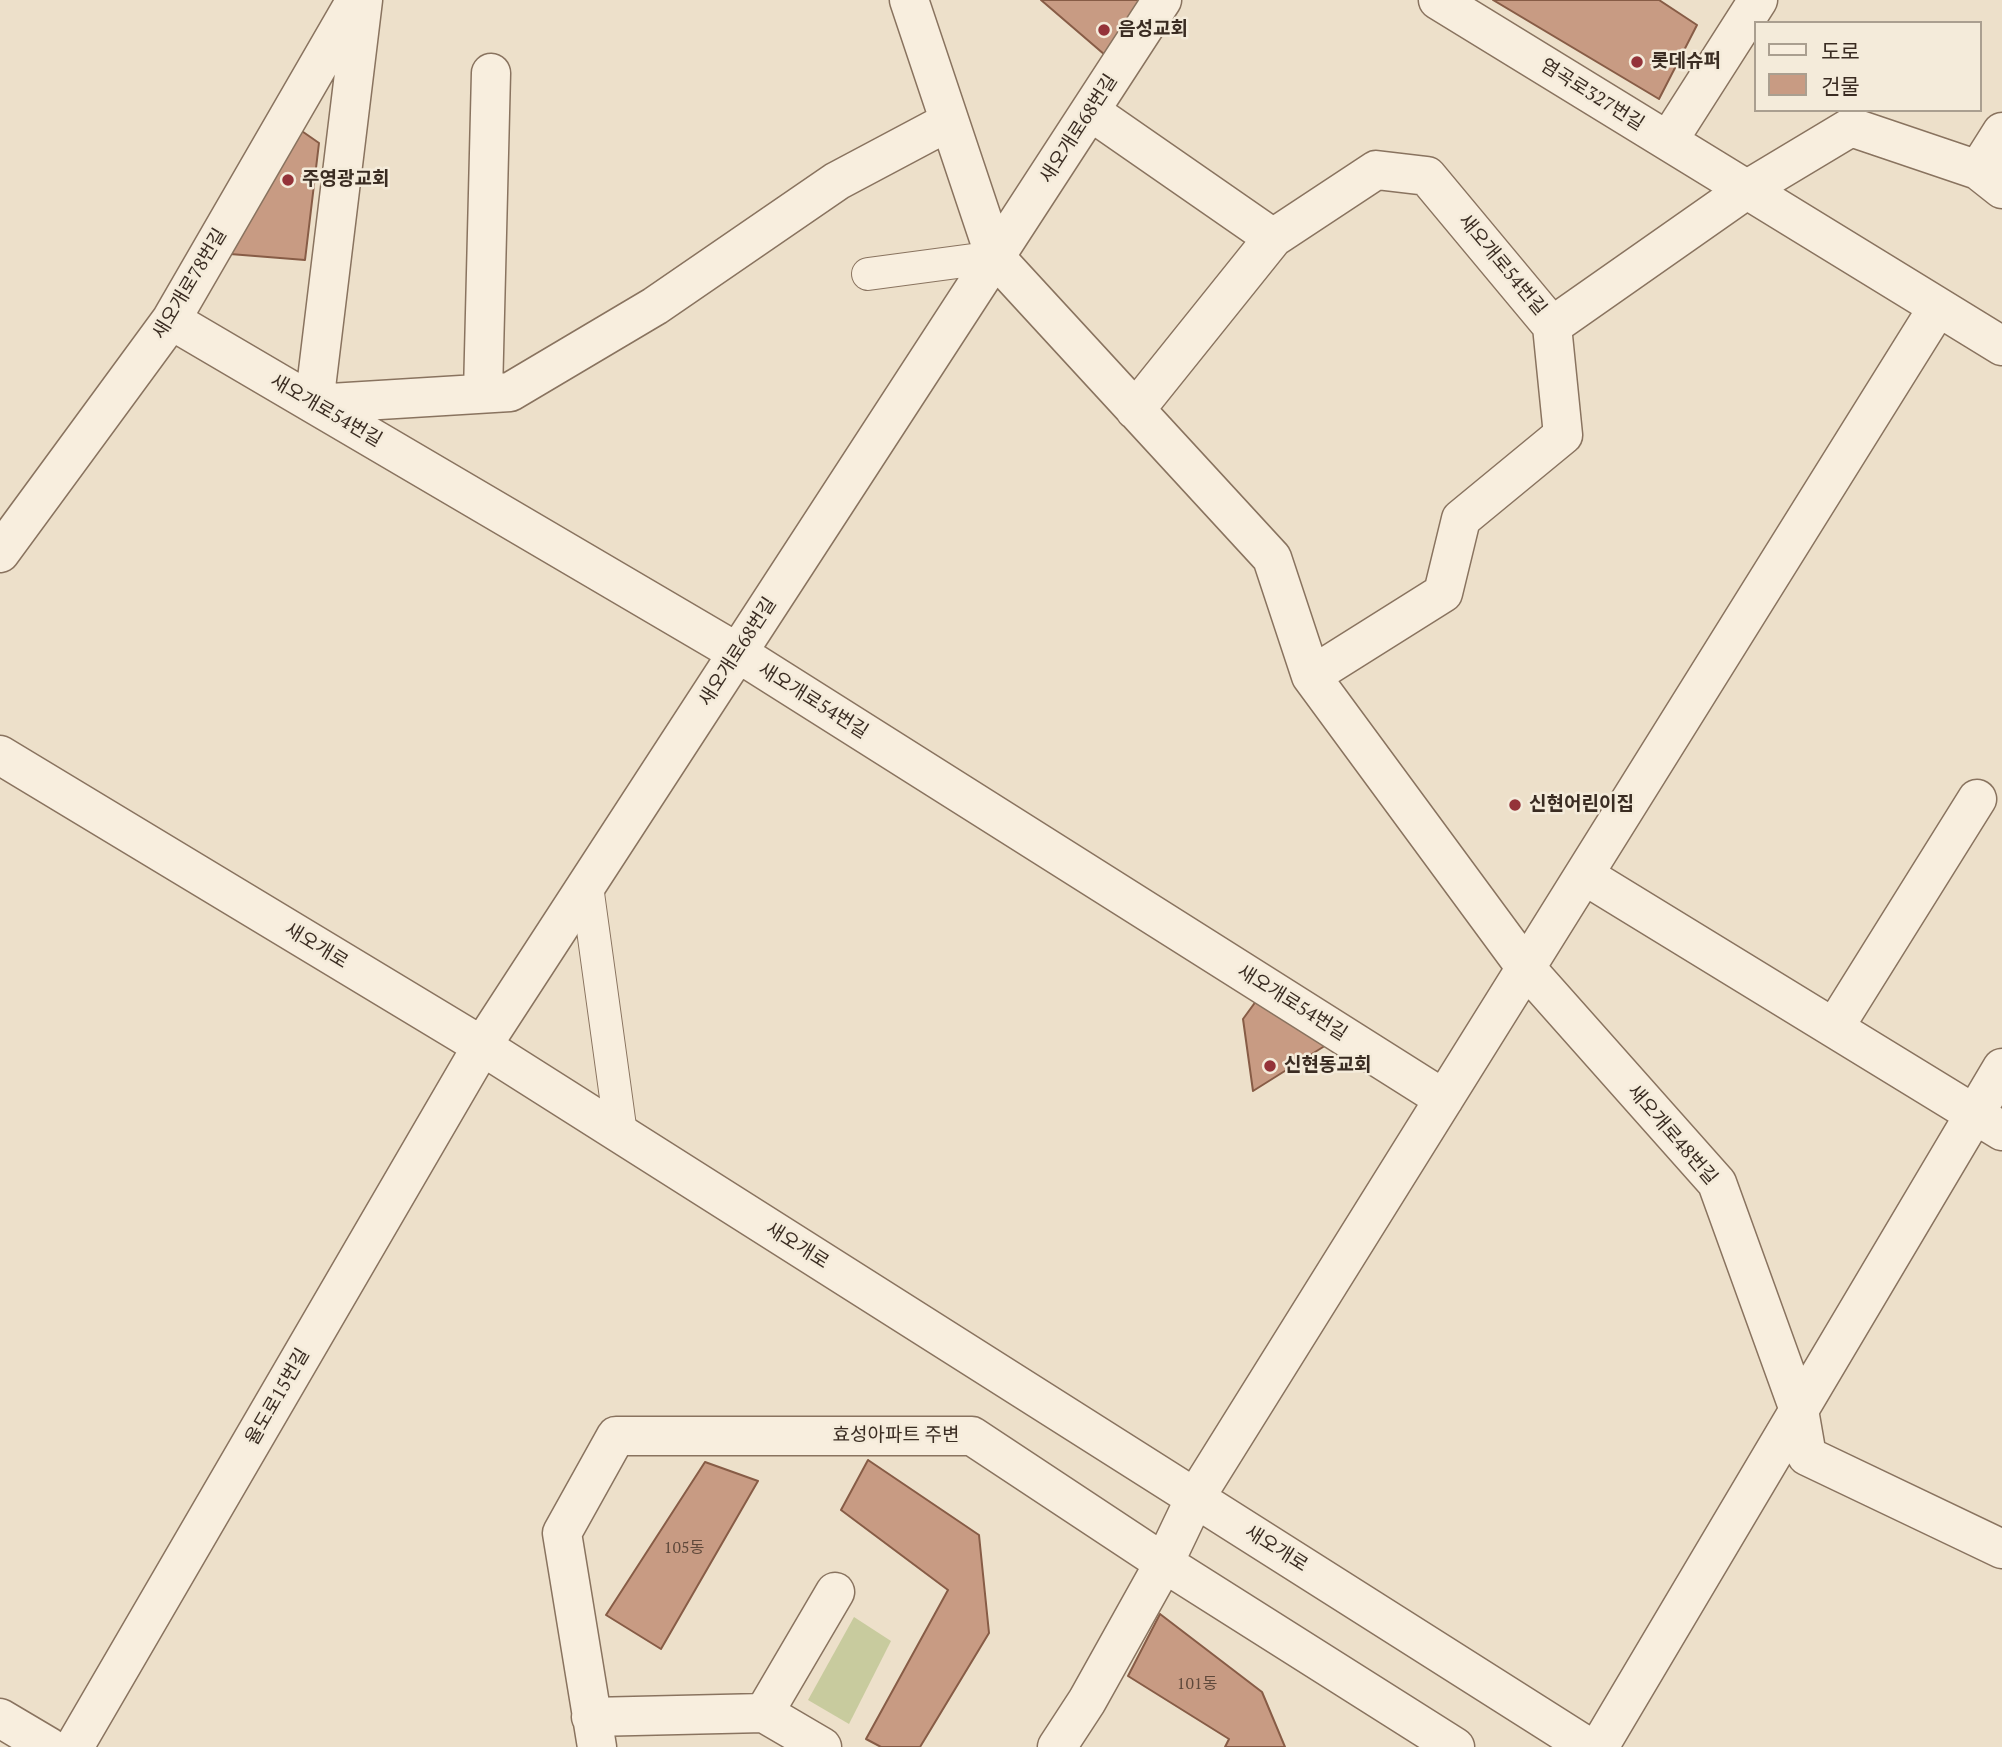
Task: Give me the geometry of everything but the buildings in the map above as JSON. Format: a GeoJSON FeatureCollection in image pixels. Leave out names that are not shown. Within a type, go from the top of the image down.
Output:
{"type":"FeatureCollection","features":[{"type":"Feature","properties":{"kind":"street","name":"새오개로78번길"},"geometry":{"type":"LineString","coordinates":[[0,553],[171,320],[356,0]]}},
{"type":"Feature","properties":{"kind":"street"},"geometry":{"type":"LineString","coordinates":[[363,0],[314,404],[510,392],[655,306],[836,181],[948,122]]}},
{"type":"Feature","properties":{"kind":"street"},"geometry":{"type":"LineString","coordinates":[[909,0],[995,257],[1272,558],[1311,676],[1526,968]]}},
{"type":"Feature","properties":{"kind":"street","name":"새오개로68번길"},"geometry":{"type":"LineString","coordinates":[[482,1046],[1162,0]]}},
{"type":"Feature","properties":{"kind":"street","name":"염곡로327번길"},"geometry":{"type":"LineString","coordinates":[[1438,0],[2002,346]]}},
{"type":"Feature","properties":{"kind":"street"},"geometry":{"type":"LineString","coordinates":[[1668,141],[1758,0]]}},
{"type":"Feature","properties":{"kind":"street"},"geometry":{"type":"LineString","coordinates":[[483,393],[491,73]]}},
{"type":"Feature","properties":{"kind":"street"},"geometry":{"type":"LineString","coordinates":[[1090,111],[1273,238]]}},
{"type":"Feature","properties":{"kind":"street"},"geometry":{"type":"LineString","coordinates":[[1552,326],[1746,190],[1851,127],[1990,180],[2002,132]]}},
{"type":"Feature","properties":{"kind":"street","name":"새오개로54번길"},"geometry":{"type":"LineString","coordinates":[[1135,410],[1273,238],[1376,170],[1427,176],[1552,326],[1563,435],[1461,519],[1443,593],[1311,676]]}},
{"type":"Feature","properties":{"kind":"street"},"geometry":{"type":"LineString","coordinates":[[868,274],[995,257]]}},
{"type":"Feature","properties":{"kind":"street"},"geometry":{"type":"LineString","coordinates":[[1057,1747],[1087,1701],[1164,1563],[1195,1498],[1938,307]]}},
{"type":"Feature","properties":{"kind":"street","name":"새오개로54번길"},"geometry":{"type":"LineString","coordinates":[[171,320],[738,653],[1444,1099]]}},
{"type":"Feature","properties":{"kind":"street","name":"새오개로"},"geometry":{"type":"LineString","coordinates":[[0,755],[482,1046],[1588,1747]]}},
{"type":"Feature","properties":{"kind":"street"},"geometry":{"type":"LineString","coordinates":[[1834,1028],[1977,799]]}},
{"type":"Feature","properties":{"kind":"street"},"geometry":{"type":"LineString","coordinates":[[1584,875],[1988,1123]]}},
{"type":"Feature","properties":{"kind":"street"},"geometry":{"type":"LineString","coordinates":[[587,886],[621,1134]]}},
{"type":"Feature","properties":{"kind":"street","name":"새오개로48번길"},"geometry":{"type":"LineString","coordinates":[[1526,968],[1717,1183],[1799,1410],[1807,1456],[2002,1549]]}},
{"type":"Feature","properties":{"kind":"street","name":"율도로15번길"},"geometry":{"type":"LineString","coordinates":[[74,1747],[482,1046]]}},
{"type":"Feature","properties":{"kind":"street"},"geometry":{"type":"LineString","coordinates":[[1598,1747],[1799,1410],[1988,1123],[2002,1068]]}},
{"type":"Feature","properties":{"kind":"street","name":"효성아파트 주변"},"geometry":{"type":"LineString","coordinates":[[594,1732],[562,1533],[616,1436],[972,1436],[1164,1563],[1455,1747]]}},
{"type":"Feature","properties":{"kind":"street"},"geometry":{"type":"LineString","coordinates":[[764,1713],[835,1592]]}},
{"type":"Feature","properties":{"kind":"street"},"geometry":{"type":"LineString","coordinates":[[594,1732],[764,1713],[822,1747]]}},
{"type":"Feature","properties":{"kind":"street"},"geometry":{"type":"LineString","coordinates":[[0,1718],[49,1747]]}},
{"type":"Feature","properties":{"kind":"green space"},"geometry":{"type":"Polygon","coordinates":[[[854,1617],[891,1641],[849,1724],[808,1700],[854,1617]]]}},
{"type":"Feature","properties":{"kind":"place","name":"음성교회"},"geometry":{"type":"Point","coordinates":[1104,30]}},
{"type":"Feature","properties":{"kind":"place","name":"롯데슈퍼"},"geometry":{"type":"Point","coordinates":[1637,62]}},
{"type":"Feature","properties":{"kind":"place","name":"주영광교회"},"geometry":{"type":"Point","coordinates":[288,180]}},
{"type":"Feature","properties":{"kind":"place","name":"신현어린이집"},"geometry":{"type":"Point","coordinates":[1515,805]}},
{"type":"Feature","properties":{"kind":"place","name":"신현동교회"},"geometry":{"type":"Point","coordinates":[1270,1066]}}]}
